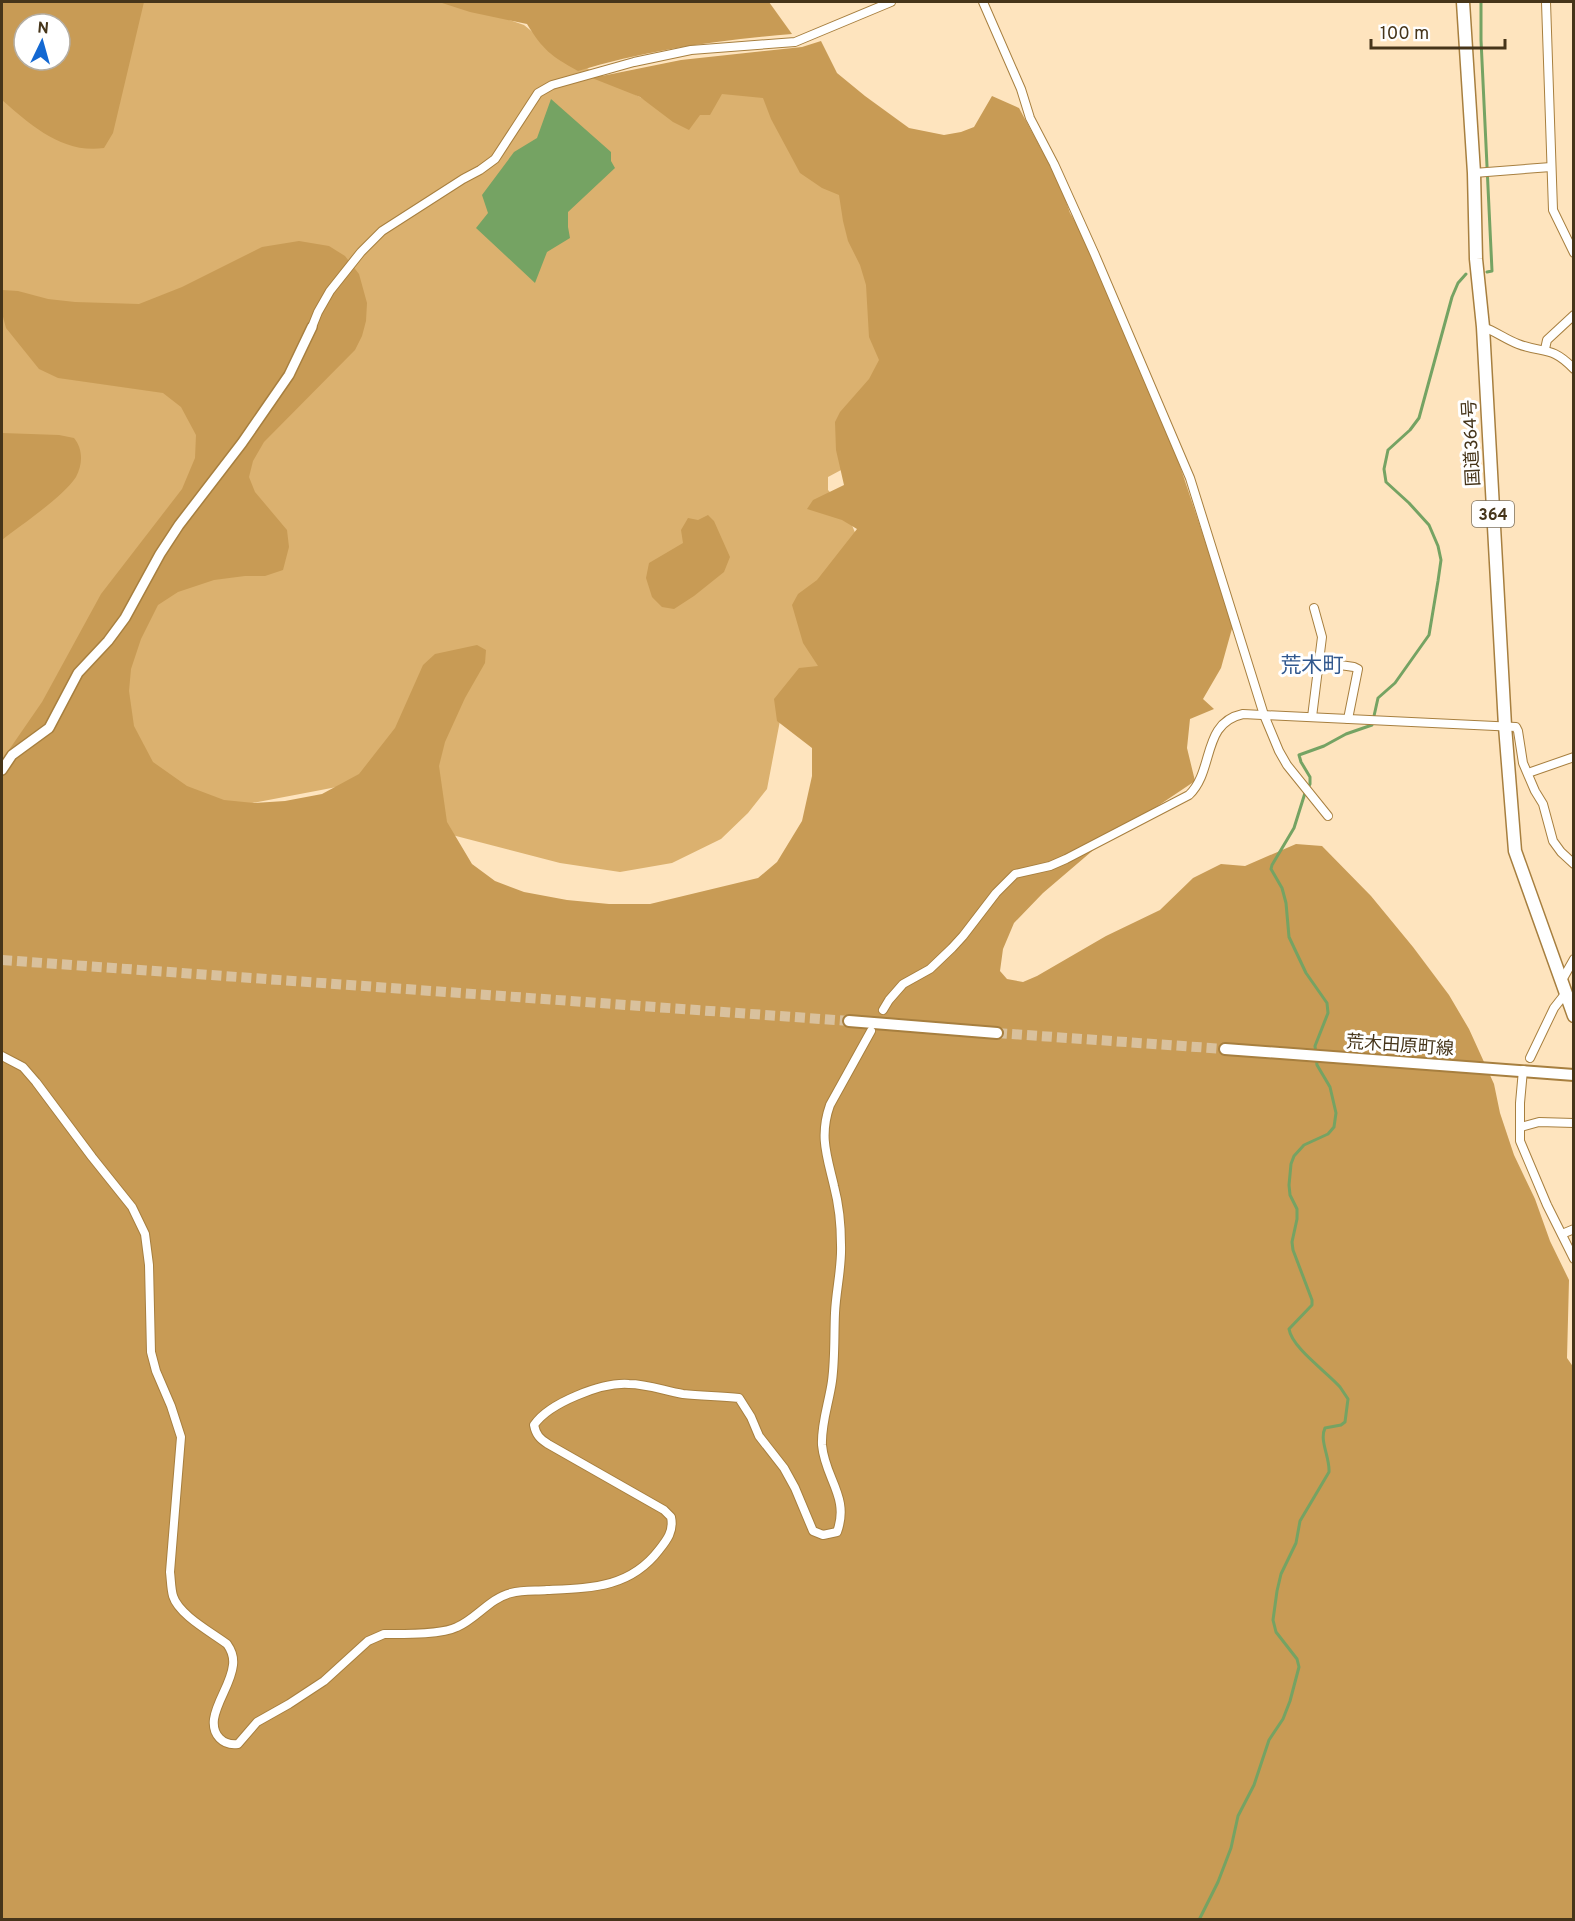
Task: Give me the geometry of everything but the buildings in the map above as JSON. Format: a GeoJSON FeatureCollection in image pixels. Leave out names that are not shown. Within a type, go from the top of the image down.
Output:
{"type":"FeatureCollection","features":[{"type":"Feature","properties":{"kind":"highway","name":"国道364号"},"geometry":{"type":"LineString","coordinates":[[1463,2],[1474,173],[1476,260],[1483,327],[1505,726],[1515,851],[1574,1016]]}},
{"type":"Feature","properties":{"kind":"main road"},"geometry":{"type":"LineString","coordinates":[[849,1021],[998,1033]]}},
{"type":"Feature","properties":{"kind":"main road","name":"荒木田原町線"},"geometry":{"type":"LineString","coordinates":[[1225,1049],[1574,1075]]}},
{"type":"Feature","properties":{"kind":"street"},"geometry":{"type":"LineString","coordinates":[[2,770],[12,755],[48,728],[78,673],[108,641],[125,618],[160,554],[179,525],[242,443],[288,375],[330,291],[361,252],[382,231],[495,159],[538,93],[552,85],[690,50],[795,42],[891,2]]}},
{"type":"Feature","properties":{"kind":"street"},"geometry":{"type":"LineString","coordinates":[[983,2],[1021,89],[1030,118],[1054,164],[1095,255],[1190,478],[1264,715],[1278,751],[1328,816]]}},
{"type":"Feature","properties":{"kind":"street"},"geometry":{"type":"LineString","coordinates":[[1546,2],[1553,210],[1574,253]]}},
{"type":"Feature","properties":{"kind":"street"},"geometry":{"type":"LineString","coordinates":[[1474,173],[1551,167]]}},
{"type":"Feature","properties":{"kind":"street"},"geometry":{"type":"LineString","coordinates":[[1545,350],[1547,340],[1574,315]]}},
{"type":"Feature","properties":{"kind":"street"},"geometry":{"type":"LineString","coordinates":[[1483,327],[1520,345],[1557,354],[1574,369]]}},
{"type":"Feature","properties":{"kind":"street"},"geometry":{"type":"LineString","coordinates":[[1312,717],[1322,637],[1314,608]]}},
{"type":"Feature","properties":{"kind":"street"},"geometry":{"type":"LineString","coordinates":[[1319,662],[1358,669],[1348,719]]}},
{"type":"Feature","properties":{"kind":"street"},"geometry":{"type":"LineString","coordinates":[[883,1010],[903,984],[930,969],[958,942],[996,893],[1015,874],[1050,866],[1082,852],[1189,795],[1196,789],[1219,728],[1224,722],[1243,714],[1516,727],[1521,755],[1535,791],[1543,804],[1553,841],[1574,864]]}},
{"type":"Feature","properties":{"kind":"street"},"geometry":{"type":"LineString","coordinates":[[1528,773],[1574,757]]}},
{"type":"Feature","properties":{"kind":"street"},"geometry":{"type":"LineString","coordinates":[[1561,982],[1574,959]]}},
{"type":"Feature","properties":{"kind":"street"},"geometry":{"type":"LineString","coordinates":[[1530,1058],[1554,1008],[1565,994]]}},
{"type":"Feature","properties":{"kind":"street"},"geometry":{"type":"LineString","coordinates":[[2,1056],[23,1067],[50,1100],[132,1207],[145,1234],[151,1352],[181,1437],[170,1572],[171,1587],[178,1607],[227,1644],[234,1658],[233,1669],[214,1719],[216,1734],[222,1742],[230,1745],[238,1744],[257,1722],[324,1681],[354,1652],[375,1637],[384,1634],[447,1630],[457,1627],[508,1594],[603,1585],[627,1579],[648,1563],[668,1539],[671,1517],[658,1506],[548,1444],[538,1437],[535,1430],[534,1425],[547,1412],[595,1388],[628,1383],[685,1394],[739,1398],[759,1436],[784,1468],[813,1531],[823,1535],[837,1532],[842,1511],[839,1496],[824,1460],[822,1442],[823,1424],[834,1369],[842,1248],[835,1187],[825,1151],[824,1136],[826,1117],[831,1105],[872,1031]]}},
{"type":"Feature","properties":{"kind":"street"},"geometry":{"type":"LineString","coordinates":[[1523,1070],[1520,1141],[1574,1259]]}},
{"type":"Feature","properties":{"kind":"street"},"geometry":{"type":"LineString","coordinates":[[1521,1127],[1539,1122],[1574,1123]]}},
{"type":"Feature","properties":{"kind":"street"},"geometry":{"type":"LineString","coordinates":[[1562,1234],[1574,1229]]}},
{"type":"Feature","properties":{"kind":"shaded area"},"geometry":{"type":"Polygon","coordinates":[[[2,2],[458,2],[524,25],[556,51],[647,101],[711,90],[761,89],[848,184],[889,343],[856,462],[828,477],[828,490],[845,508],[856,535],[837,657],[782,710],[767,789],[748,813],[721,839],[672,863],[620,872],[560,863],[429,829],[363,782],[205,812],[2,870],[2,2]]]}},
{"type":"Feature","properties":{"kind":"shaded area"},"geometry":{"type":"Polygon","coordinates":[[[2,2],[144,2],[113,133],[104,148],[74,147],[48,136],[2,100],[2,2]]]}},
{"type":"Feature","properties":{"kind":"shaded area"},"geometry":{"type":"Polygon","coordinates":[[[439,2],[769,2],[792,34],[684,47],[630,57],[578,71],[548,52],[527,24],[470,12],[439,2]]]}},
{"type":"Feature","properties":{"kind":"shaded area"},"geometry":{"type":"Polygon","coordinates":[[[821,41],[837,73],[909,128],[944,135],[974,127],[992,96],[1019,108],[1060,184],[1070,213],[1083,235],[1177,457],[1233,625],[1221,668],[1203,699],[1214,709],[1190,719],[1187,748],[1195,781],[1098,846],[1043,893],[1014,923],[1003,949],[1000,971],[1007,979],[1023,982],[1037,976],[1106,936],[1160,910],[1193,878],[1221,864],[1245,866],[1296,844],[1322,846],[1371,896],[1449,995],[1469,1029],[1494,1084],[1500,1113],[1514,1155],[1569,1280],[1567,1358],[1574,1368],[1573,1919],[2,1920],[2,760],[42,702],[101,594],[182,489],[195,458],[196,435],[181,407],[163,393],[58,378],[39,369],[6,328],[2,313],[2,290],[75,302],[139,304],[182,287],[262,247],[299,241],[329,246],[345,256],[359,274],[367,303],[366,321],[355,350],[264,442],[253,461],[249,477],[255,492],[287,530],[289,547],[283,570],[265,576],[214,580],[178,592],[158,605],[141,639],[131,669],[129,691],[134,726],[153,762],[187,786],[224,800],[254,803],[285,801],[322,794],[359,774],[395,728],[423,665],[435,654],[477,645],[486,650],[485,663],[465,698],[445,742],[439,766],[447,822],[472,864],[495,881],[524,892],[567,900],[609,904],[650,904],[758,878],[777,862],[802,821],[812,776],[812,748],[777,721],[774,699],[799,668],[818,666],[803,643],[792,605],[798,594],[817,580],[857,529],[842,520],[807,509],[813,500],[844,485],[836,450],[835,422],[840,412],[869,379],[879,360],[869,337],[866,285],[860,265],[848,241],[839,195],[822,188],[800,173],[771,119],[763,98],[722,94],[710,115],[700,115],[689,130],[673,122],[640,97],[592,78],[681,60],[802,47],[821,41]]]}},
{"type":"Feature","properties":{"kind":"shaded area"},"geometry":{"type":"Polygon","coordinates":[[[551,99],[611,152],[611,161],[615,168],[568,212],[570,238],[547,252],[535,283],[476,228],[488,213],[482,195],[514,152],[537,138],[551,99]]]}},
{"type":"Feature","properties":{"kind":"shaded area"},"geometry":{"type":"Polygon","coordinates":[[[2,433],[59,435],[74,438],[79,447],[81,462],[76,477],[70,485],[52,502],[2,540],[2,433]]]}},
{"type":"Feature","properties":{"kind":"shaded area"},"geometry":{"type":"Polygon","coordinates":[[[708,515],[714,521],[730,557],[724,572],[674,609],[662,607],[652,597],[646,578],[649,563],[683,543],[681,530],[688,518],[698,520],[708,515]]]}},
{"type":"Feature","properties":{"kind":"waterway"},"geometry":{"type":"LineString","coordinates":[[1481,2],[1492,271],[1487,272]]}},
{"type":"Feature","properties":{"kind":"waterway"},"geometry":{"type":"LineString","coordinates":[[1199,1920],[1218,1882],[1231,1848],[1238,1816],[1254,1785],[1269,1740],[1283,1719],[1290,1701],[1299,1667],[1297,1659],[1276,1632],[1273,1620],[1277,1591],[1281,1574],[1296,1543],[1300,1521],[1329,1472],[1323,1433],[1325,1428],[1345,1422],[1348,1399],[1340,1387],[1296,1344],[1289,1329],[1312,1305],[1293,1250],[1297,1209],[1290,1195],[1291,1164],[1294,1156],[1304,1145],[1328,1134],[1334,1127],[1336,1113],[1330,1087],[1317,1065],[1315,1046],[1328,1013],[1327,1003],[1306,973],[1289,937],[1286,903],[1282,888],[1271,869],[1294,828],[1310,784],[1310,777],[1299,755],[1372,725],[1378,698],[1395,683],[1429,635],[1441,560],[1438,546],[1429,525],[1386,482],[1384,469],[1388,450],[1410,430],[1419,418],[1452,297],[1458,283],[1466,274]]}},
{"type":"Feature","properties":{"kind":"tunnel"},"geometry":{"type":"LineString","coordinates":[[2,960],[849,1021]]}},
{"type":"Feature","properties":{"kind":"tunnel"},"geometry":{"type":"LineString","coordinates":[[997,1033],[1225,1049]]}},
{"type":"Feature","properties":{"kind":"district","name":"荒木町"},"geometry":{"type":"Point","coordinates":[1312,665]}}]}
